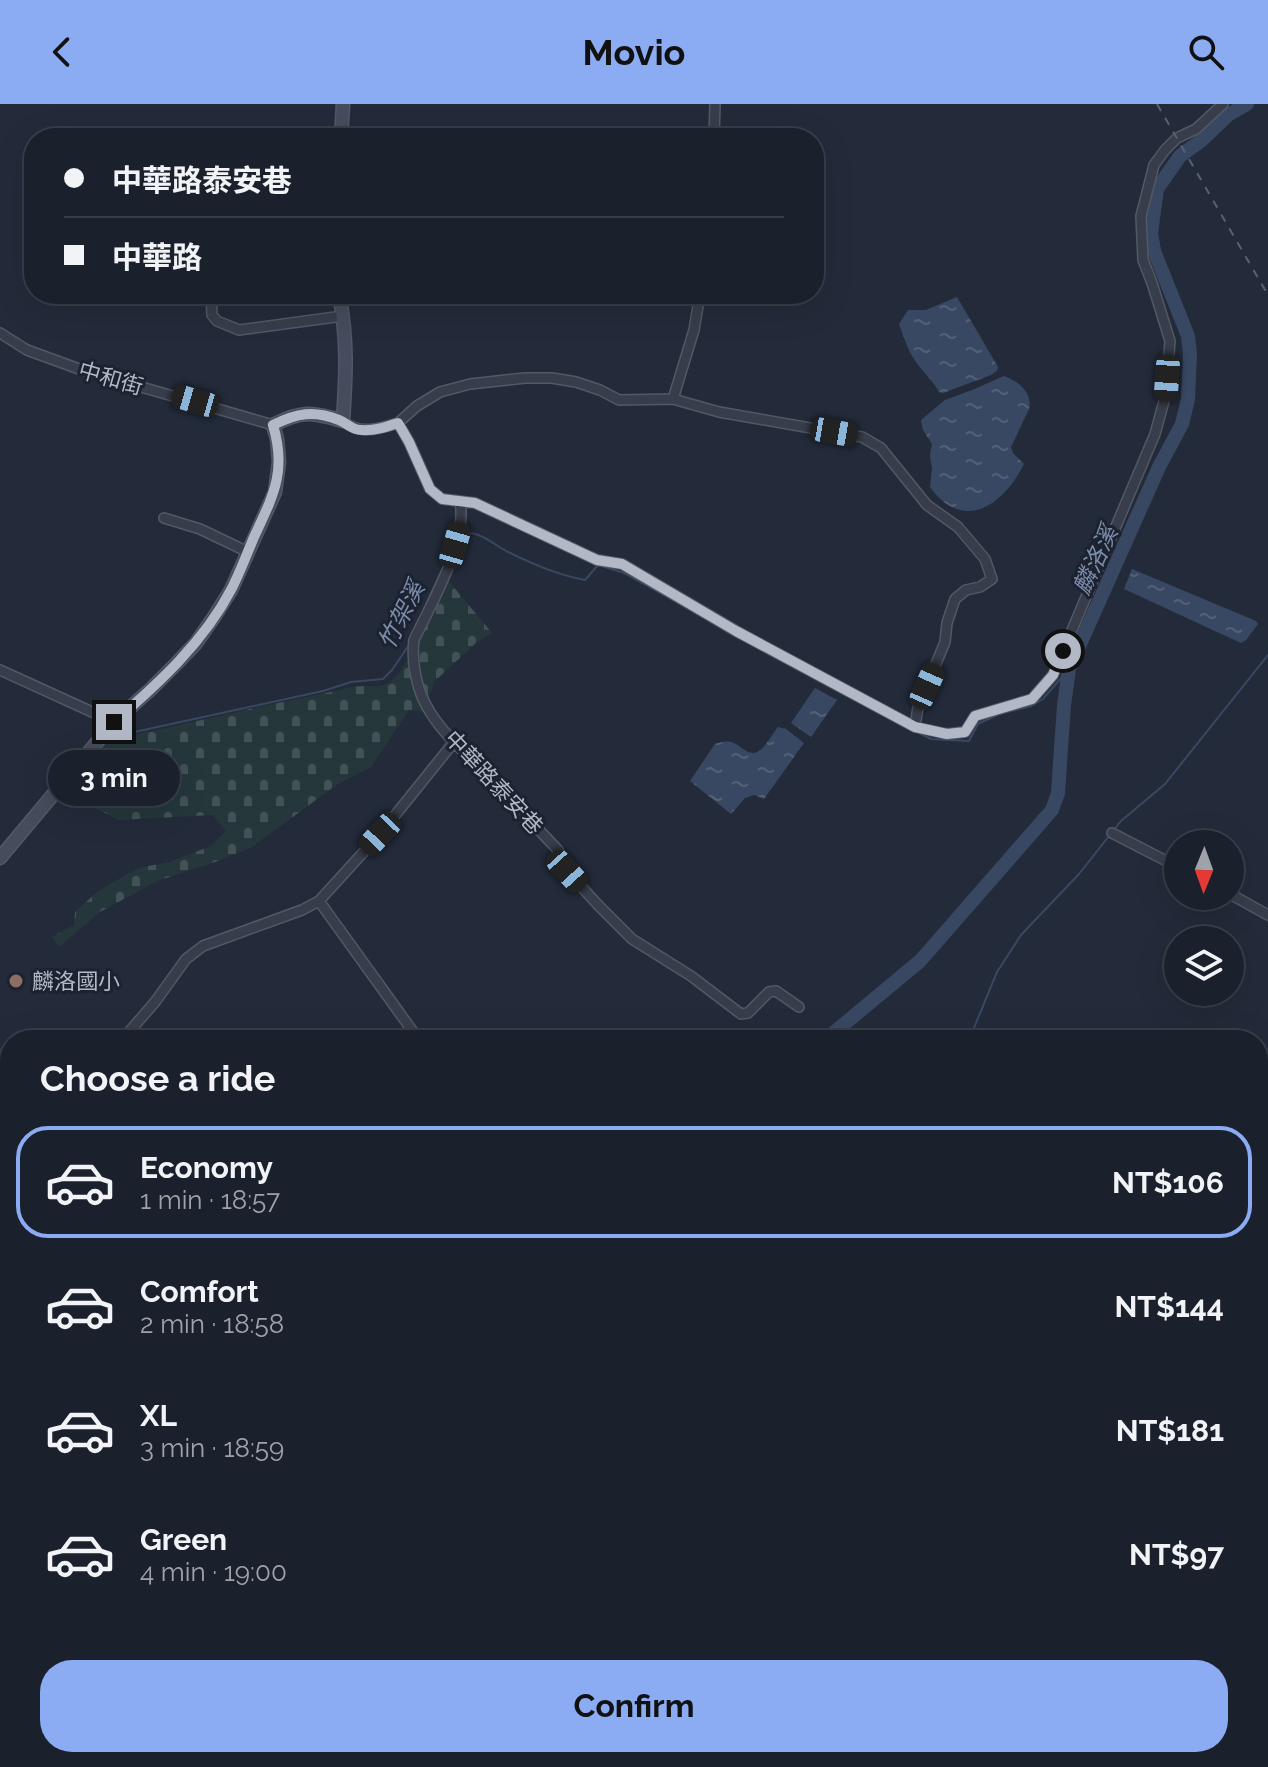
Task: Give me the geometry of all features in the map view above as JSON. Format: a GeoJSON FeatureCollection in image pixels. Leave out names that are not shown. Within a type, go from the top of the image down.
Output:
{"type":"FeatureCollection","features":[{"type":"Feature","properties":{"kind":"street"},"geometry":{"type":"LineString","coordinates":[[342,128],[343,104]]}},
{"type":"Feature","properties":{"kind":"street"},"geometry":{"type":"LineString","coordinates":[[714,128],[715,104]]}},
{"type":"Feature","properties":{"kind":"street"},"geometry":{"type":"LineString","coordinates":[[398,423],[430,489],[442,499],[475,503],[597,560],[622,564],[736,631],[915,727],[947,734],[965,732],[975,716],[1032,699],[1053,675],[1155,434],[1166,394],[1170,341],[1143,260],[1141,216],[1154,165],[1177,138],[1196,129],[1223,104]]}},
{"type":"Feature","properties":{"kind":"street"},"geometry":{"type":"LineString","coordinates":[[211,304],[212,315],[217,321],[239,330],[343,316]]}},
{"type":"Feature","properties":{"kind":"street"},"geometry":{"type":"LineString","coordinates":[[341,304],[347,356],[343,421]]}},
{"type":"Feature","properties":{"kind":"street"},"geometry":{"type":"LineString","coordinates":[[673,399],[694,330],[698,304]]}},
{"type":"Feature","properties":{"kind":"street","name":"中和街"},"geometry":{"type":"LineString","coordinates":[[0,333],[27,350],[79,369],[273,425]]}},
{"type":"Feature","properties":{"kind":"street"},"geometry":{"type":"LineString","coordinates":[[0,858],[114,722],[196,643],[231,590],[275,492],[279,462],[273,425],[294,414],[321,415],[343,421],[350,428],[377,429],[398,423],[440,392],[470,384],[548,378],[576,382],[619,400],[673,399],[719,412],[862,437],[881,448],[927,505],[958,527],[985,559],[992,579],[980,587],[966,590],[955,599],[945,642],[918,707],[915,727]]}},
{"type":"Feature","properties":{"kind":"street","name":"中華路泰安巷"},"geometry":{"type":"LineString","coordinates":[[460,502],[462,522],[445,576],[414,640],[413,654],[422,696],[430,713],[558,850],[567,871],[632,939],[691,976],[741,1014],[748,1013],[769,992],[776,991],[799,1007]]}},
{"type":"Feature","properties":{"kind":"street"},"geometry":{"type":"LineString","coordinates":[[164,518],[200,529],[248,552]]}},
{"type":"Feature","properties":{"kind":"street"},"geometry":{"type":"LineString","coordinates":[[0,670],[114,722]]}},
{"type":"Feature","properties":{"kind":"street"},"geometry":{"type":"LineString","coordinates":[[131,1030],[186,959],[203,946],[319,901],[380,834],[454,742]]}},
{"type":"Feature","properties":{"kind":"street"},"geometry":{"type":"LineString","coordinates":[[1112,833],[1164,860]]}},
{"type":"Feature","properties":{"kind":"street"},"geometry":{"type":"LineString","coordinates":[[319,901],[410,1028]]}},
{"type":"Feature","properties":{"kind":"street"},"geometry":{"type":"LineString","coordinates":[[1244,902],[1268,915]]}},
{"type":"Feature","properties":{"kind":"green space"},"geometry":{"type":"Polygon","coordinates":[[[442,573],[492,633],[477,642],[434,682],[424,712],[409,710],[371,767],[339,783],[252,847],[157,881],[100,912],[59,947],[52,937],[74,925],[75,912],[97,892],[138,868],[169,862],[211,846],[226,831],[213,815],[119,820],[93,807],[54,799],[101,740],[352,687],[389,683],[397,676],[413,649],[442,573]]]}},
{"type":"Feature","properties":{"kind":"water"},"geometry":{"type":"Polygon","coordinates":[[[957,297],[998,367],[991,375],[943,393],[915,361],[899,324],[908,310],[926,310],[957,297]]]}},
{"type":"Feature","properties":{"kind":"water"},"geometry":{"type":"Polygon","coordinates":[[[1004,376],[1019,384],[1029,398],[1029,409],[1011,447],[1024,464],[1006,491],[994,501],[969,511],[956,509],[930,487],[932,444],[921,420],[945,400],[1004,376]]]}},
{"type":"Feature","properties":{"kind":"water"},"geometry":{"type":"Polygon","coordinates":[[[1132,569],[1258,624],[1241,643],[1124,589],[1132,569]]]}},
{"type":"Feature","properties":{"kind":"water"},"geometry":{"type":"Polygon","coordinates":[[[815,688],[837,700],[811,737],[791,723],[815,688]]]}},
{"type":"Feature","properties":{"kind":"water"},"geometry":{"type":"Polygon","coordinates":[[[778,727],[786,729],[804,743],[764,799],[754,795],[745,798],[731,814],[690,781],[715,744],[729,742],[754,753],[766,745],[778,727]]]}},
{"type":"Feature","properties":{"kind":"waterway","name":"麟洛溪"},"geometry":{"type":"LineString","coordinates":[[837,1030],[920,961],[1052,810],[1058,793],[1069,669],[1159,467],[1182,424],[1188,399],[1188,336],[1154,251],[1151,233],[1157,189],[1180,156],[1228,115],[1247,104]]}},
{"type":"Feature","properties":{"kind":"waterway","name":"竹架溪"},"geometry":{"type":"LineString","coordinates":[[463,533],[481,536],[526,560],[576,578],[585,580],[598,565],[624,573],[705,618]]}},
{"type":"Feature","properties":{"kind":"waterway","name":"竹架溪"},"geometry":{"type":"LineString","coordinates":[[427,603],[439,576]]}},
{"type":"Feature","properties":{"kind":"waterway","name":"竹架溪"},"geometry":{"type":"LineString","coordinates":[[107,738],[323,691],[351,682],[383,679],[409,645]]}},
{"type":"Feature","properties":{"kind":"waterway"},"geometry":{"type":"LineString","coordinates":[[1113,831],[1165,784],[1268,655]]}},
{"type":"Feature","properties":{"kind":"waterway","name":"竹架溪"},"geometry":{"type":"LineString","coordinates":[[915,731],[931,739],[969,741],[978,724],[1043,699],[1069,669]]}},
{"type":"Feature","properties":{"kind":"waterway","name":"竹架溪"},"geometry":{"type":"LineString","coordinates":[[813,677],[899,723]]}},
{"type":"Feature","properties":{"kind":"waterway"},"geometry":{"type":"LineString","coordinates":[[973,1030],[997,972],[1021,935],[1079,874],[1109,836]]}},
{"type":"Feature","properties":{"kind":"railway"},"geometry":{"type":"LineString","coordinates":[[1157,104],[1268,295]]}},
{"type":"Feature","properties":{"kind":"place","name":"麟洛國小"},"geometry":{"type":"Point","coordinates":[16,981]}},
{"type":"Feature","properties":{"kind":"route"},"geometry":{"type":"LineString","coordinates":[[114,722],[196,643],[231,590],[275,492],[279,462],[273,425],[294,414],[321,415],[360,430],[398,423],[430,489],[442,499],[475,503],[597,560],[622,564],[736,631],[915,727],[947,734],[965,732],[975,716],[1032,699],[1053,675],[1063,651]]}}]}
